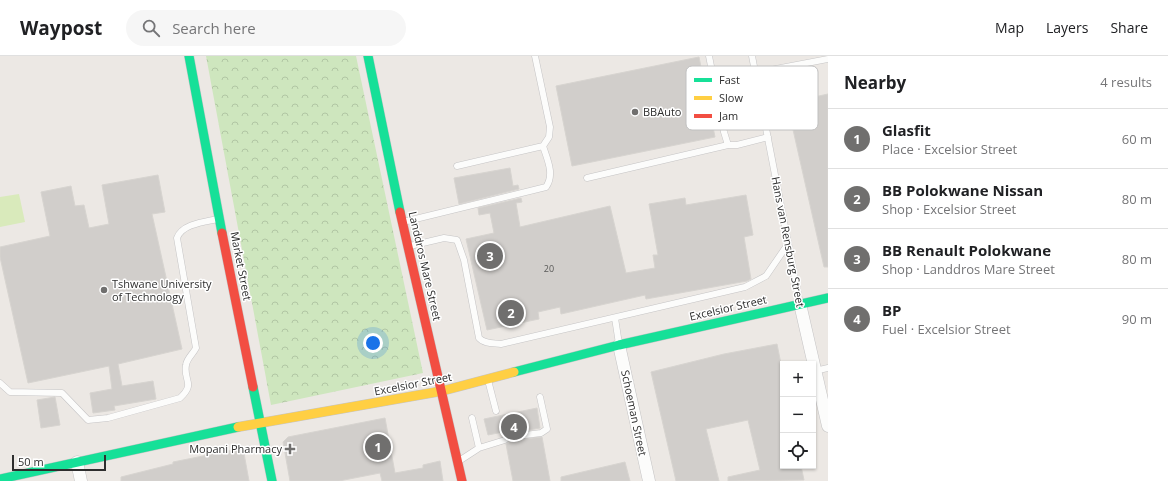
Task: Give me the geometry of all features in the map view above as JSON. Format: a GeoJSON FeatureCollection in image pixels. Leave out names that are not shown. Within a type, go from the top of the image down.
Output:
{"type":"FeatureCollection","features":[{"type":"Feature","properties":{"kind":"main road","name":"Market Street"},"geometry":{"type":"LineString","coordinates":[[189,56],[219,218],[272,481]]}},
{"type":"Feature","properties":{"kind":"main road","name":"Landdros Mare Street"},"geometry":{"type":"LineString","coordinates":[[368,56],[402,222],[409,246],[462,481]]}},
{"type":"Feature","properties":{"kind":"main road","name":"Excelsior Street"},"geometry":{"type":"LineString","coordinates":[[0,479],[259,422],[333,411],[488,380],[620,345],[828,298]]}},
{"type":"Feature","properties":{"kind":"street","name":"Hans van Rensburg Street"},"geometry":{"type":"LineString","coordinates":[[800,304],[813,361]]}},
{"type":"Feature","properties":{"kind":"street","name":"Schoeman Street"},"geometry":{"type":"LineString","coordinates":[[620,345],[649,481]]}},
{"type":"Feature","properties":{"kind":"street","name":"Hans van Rensburg Street"},"geometry":{"type":"LineString","coordinates":[[816,375],[828,426]]}},
{"type":"Feature","properties":{"kind":"street"},"geometry":{"type":"LineString","coordinates":[[77,462],[81,481]]}},
{"type":"Feature","properties":{"kind":"lane"},"geometry":{"type":"LineString","coordinates":[[457,166],[543,146],[549,137],[550,127],[535,56]]}},
{"type":"Feature","properties":{"kind":"lane"},"geometry":{"type":"LineString","coordinates":[[709,56],[711,66]]}},
{"type":"Feature","properties":{"kind":"lane","name":"Hans van Rensburg Street"},"geometry":{"type":"LineString","coordinates":[[752,56],[754,66]]}},
{"type":"Feature","properties":{"kind":"lane"},"geometry":{"type":"LineString","coordinates":[[792,66],[828,59]]}},
{"type":"Feature","properties":{"kind":"lane"},"geometry":{"type":"LineString","coordinates":[[724,130],[728,145]]}},
{"type":"Feature","properties":{"kind":"lane","name":"Hans van Rensburg Street"},"geometry":{"type":"LineString","coordinates":[[767,130],[800,304]]}},
{"type":"Feature","properties":{"kind":"lane"},"geometry":{"type":"LineString","coordinates":[[587,178],[768,137]]}},
{"type":"Feature","properties":{"kind":"lane"},"geometry":{"type":"LineString","coordinates":[[402,222],[546,187],[550,181],[551,173],[543,146]]}},
{"type":"Feature","properties":{"kind":"lane"},"geometry":{"type":"LineString","coordinates":[[0,383],[10,392],[62,393],[88,420],[108,418],[180,398],[185,393],[189,384],[185,366],[196,348],[177,238],[179,232],[185,228],[219,218]]}},
{"type":"Feature","properties":{"kind":"lane"},"geometry":{"type":"LineString","coordinates":[[409,246],[444,238],[457,240],[461,251],[479,338],[481,341],[501,344],[745,287],[766,276],[788,244]]}},
{"type":"Feature","properties":{"kind":"lane"},"geometry":{"type":"LineString","coordinates":[[615,318],[620,345]]}},
{"type":"Feature","properties":{"kind":"lane"},"geometry":{"type":"LineString","coordinates":[[816,371],[828,368]]}},
{"type":"Feature","properties":{"kind":"lane"},"geometry":{"type":"LineString","coordinates":[[488,380],[496,411]]}},
{"type":"Feature","properties":{"kind":"lane"},"geometry":{"type":"LineString","coordinates":[[525,435],[541,433],[547,429],[540,396]]}},
{"type":"Feature","properties":{"kind":"lane"},"geometry":{"type":"LineString","coordinates":[[472,418],[479,448]]}},
{"type":"Feature","properties":{"kind":"lane"},"geometry":{"type":"LineString","coordinates":[[458,462],[479,448],[505,440]]}},
{"type":"Feature","properties":{"kind":"green space"},"geometry":{"type":"Polygon","coordinates":[[[206,56],[356,56],[423,373],[271,405],[206,56]]]}},
{"type":"Feature","properties":{"kind":"green space"},"geometry":{"type":"Polygon","coordinates":[[[19,194],[25,222],[0,227],[0,197],[19,194]]]}},
{"type":"Feature","properties":{"kind":"building","name":"BBAuto"},"geometry":{"type":"Polygon","coordinates":[[[699,57],[701,66],[686,66],[686,130],[714,130],[715,137],[572,166],[556,86],[699,57]]]}},
{"type":"Feature","properties":{"kind":"building"},"geometry":{"type":"Polygon","coordinates":[[[828,94],[828,267],[824,267],[793,130],[818,130],[818,96],[828,94]]]}},
{"type":"Feature","properties":{"kind":"building"},"geometry":{"type":"Polygon","coordinates":[[[510,168],[513,186],[518,185],[519,189],[459,204],[454,178],[510,168]]]}},
{"type":"Feature","properties":{"kind":"building"},"geometry":{"type":"Polygon","coordinates":[[[158,175],[165,212],[152,214],[182,349],[118,364],[122,386],[153,381],[156,399],[114,406],[115,410],[93,413],[90,393],[112,389],[109,366],[28,383],[0,257],[0,247],[50,236],[41,192],[71,186],[75,206],[84,205],[89,228],[109,224],[102,185],[158,175]]]}},
{"type":"Feature","properties":{"kind":"building"},"geometry":{"type":"Polygon","coordinates":[[[746,195],[753,235],[744,237],[751,279],[747,281],[646,299],[645,295],[561,314],[560,307],[538,312],[539,319],[487,330],[466,239],[494,233],[490,213],[479,215],[478,208],[521,198],[522,202],[516,203],[520,227],[610,206],[626,273],[655,268],[653,255],[658,255],[649,204],[685,198],[686,205],[746,195]]]}},
{"type":"Feature","properties":{"kind":"building"},"geometry":{"type":"Polygon","coordinates":[[[777,344],[780,361],[780,469],[802,469],[804,480],[728,481],[728,477],[760,470],[748,420],[706,429],[719,481],[676,481],[651,372],[724,354],[777,344]]]}},
{"type":"Feature","properties":{"kind":"building"},"geometry":{"type":"Polygon","coordinates":[[[55,397],[60,425],[41,428],[37,400],[55,397]]]}},
{"type":"Feature","properties":{"kind":"building"},"geometry":{"type":"Polygon","coordinates":[[[537,408],[540,428],[524,431],[521,436],[525,439],[542,437],[550,481],[513,481],[506,444],[509,443],[509,438],[504,436],[503,432],[488,435],[484,419],[537,408]]]}},
{"type":"Feature","properties":{"kind":"building"},"geometry":{"type":"Polygon","coordinates":[[[385,418],[395,473],[423,468],[423,465],[440,461],[443,481],[382,481],[380,473],[339,481],[290,481],[283,442],[288,437],[385,418]]]}},
{"type":"Feature","properties":{"kind":"building"},"geometry":{"type":"Polygon","coordinates":[[[243,448],[249,481],[121,481],[121,477],[173,464],[173,462],[243,448]]]}},
{"type":"Feature","properties":{"kind":"building"},"geometry":{"type":"Polygon","coordinates":[[[625,462],[630,481],[561,481],[561,477],[625,462]]]}},
{"type":"Feature","properties":{"kind":"traffic: fast"},"geometry":{"type":"LineString","coordinates":[[189,56],[222,233]]}},
{"type":"Feature","properties":{"kind":"traffic: fast"},"geometry":{"type":"LineString","coordinates":[[368,56],[400,212]]}},
{"type":"Feature","properties":{"kind":"traffic: fast"},"geometry":{"type":"LineString","coordinates":[[514,372],[619,345],[828,298]]}},
{"type":"Feature","properties":{"kind":"traffic: fast"},"geometry":{"type":"LineString","coordinates":[[253,387],[272,481]]}},
{"type":"Feature","properties":{"kind":"traffic: fast"},"geometry":{"type":"LineString","coordinates":[[0,479],[238,427]]}},
{"type":"Feature","properties":{"kind":"traffic: slow"},"geometry":{"type":"LineString","coordinates":[[238,427],[442,391],[514,372]]}},
{"type":"Feature","properties":{"kind":"traffic: jam"},"geometry":{"type":"LineString","coordinates":[[400,212],[462,481]]}},
{"type":"Feature","properties":{"kind":"traffic: jam"},"geometry":{"type":"LineString","coordinates":[[222,233],[253,387]]}},
{"type":"Feature","properties":{"kind":"place","name":"BBAuto"},"geometry":{"type":"Point","coordinates":[635,112]}},
{"type":"Feature","properties":{"kind":"place","name":"BB Renault Polokwane"},"geometry":{"type":"Point","coordinates":[490,256]}},
{"type":"Feature","properties":{"kind":"place","name":"Tshwane University of Technology"},"geometry":{"type":"Point","coordinates":[104,290]}},
{"type":"Feature","properties":{"kind":"place","name":"BB Polokwane Nissan"},"geometry":{"type":"Point","coordinates":[511,313]}},
{"type":"Feature","properties":{"kind":"place","name":"BP"},"geometry":{"type":"Point","coordinates":[514,427]}},
{"type":"Feature","properties":{"kind":"place","name":"Glasfit"},"geometry":{"type":"Point","coordinates":[378,447]}},
{"type":"Feature","properties":{"kind":"place","name":"Mopani Pharmacy"},"geometry":{"type":"Point","coordinates":[290,449]}}]}
